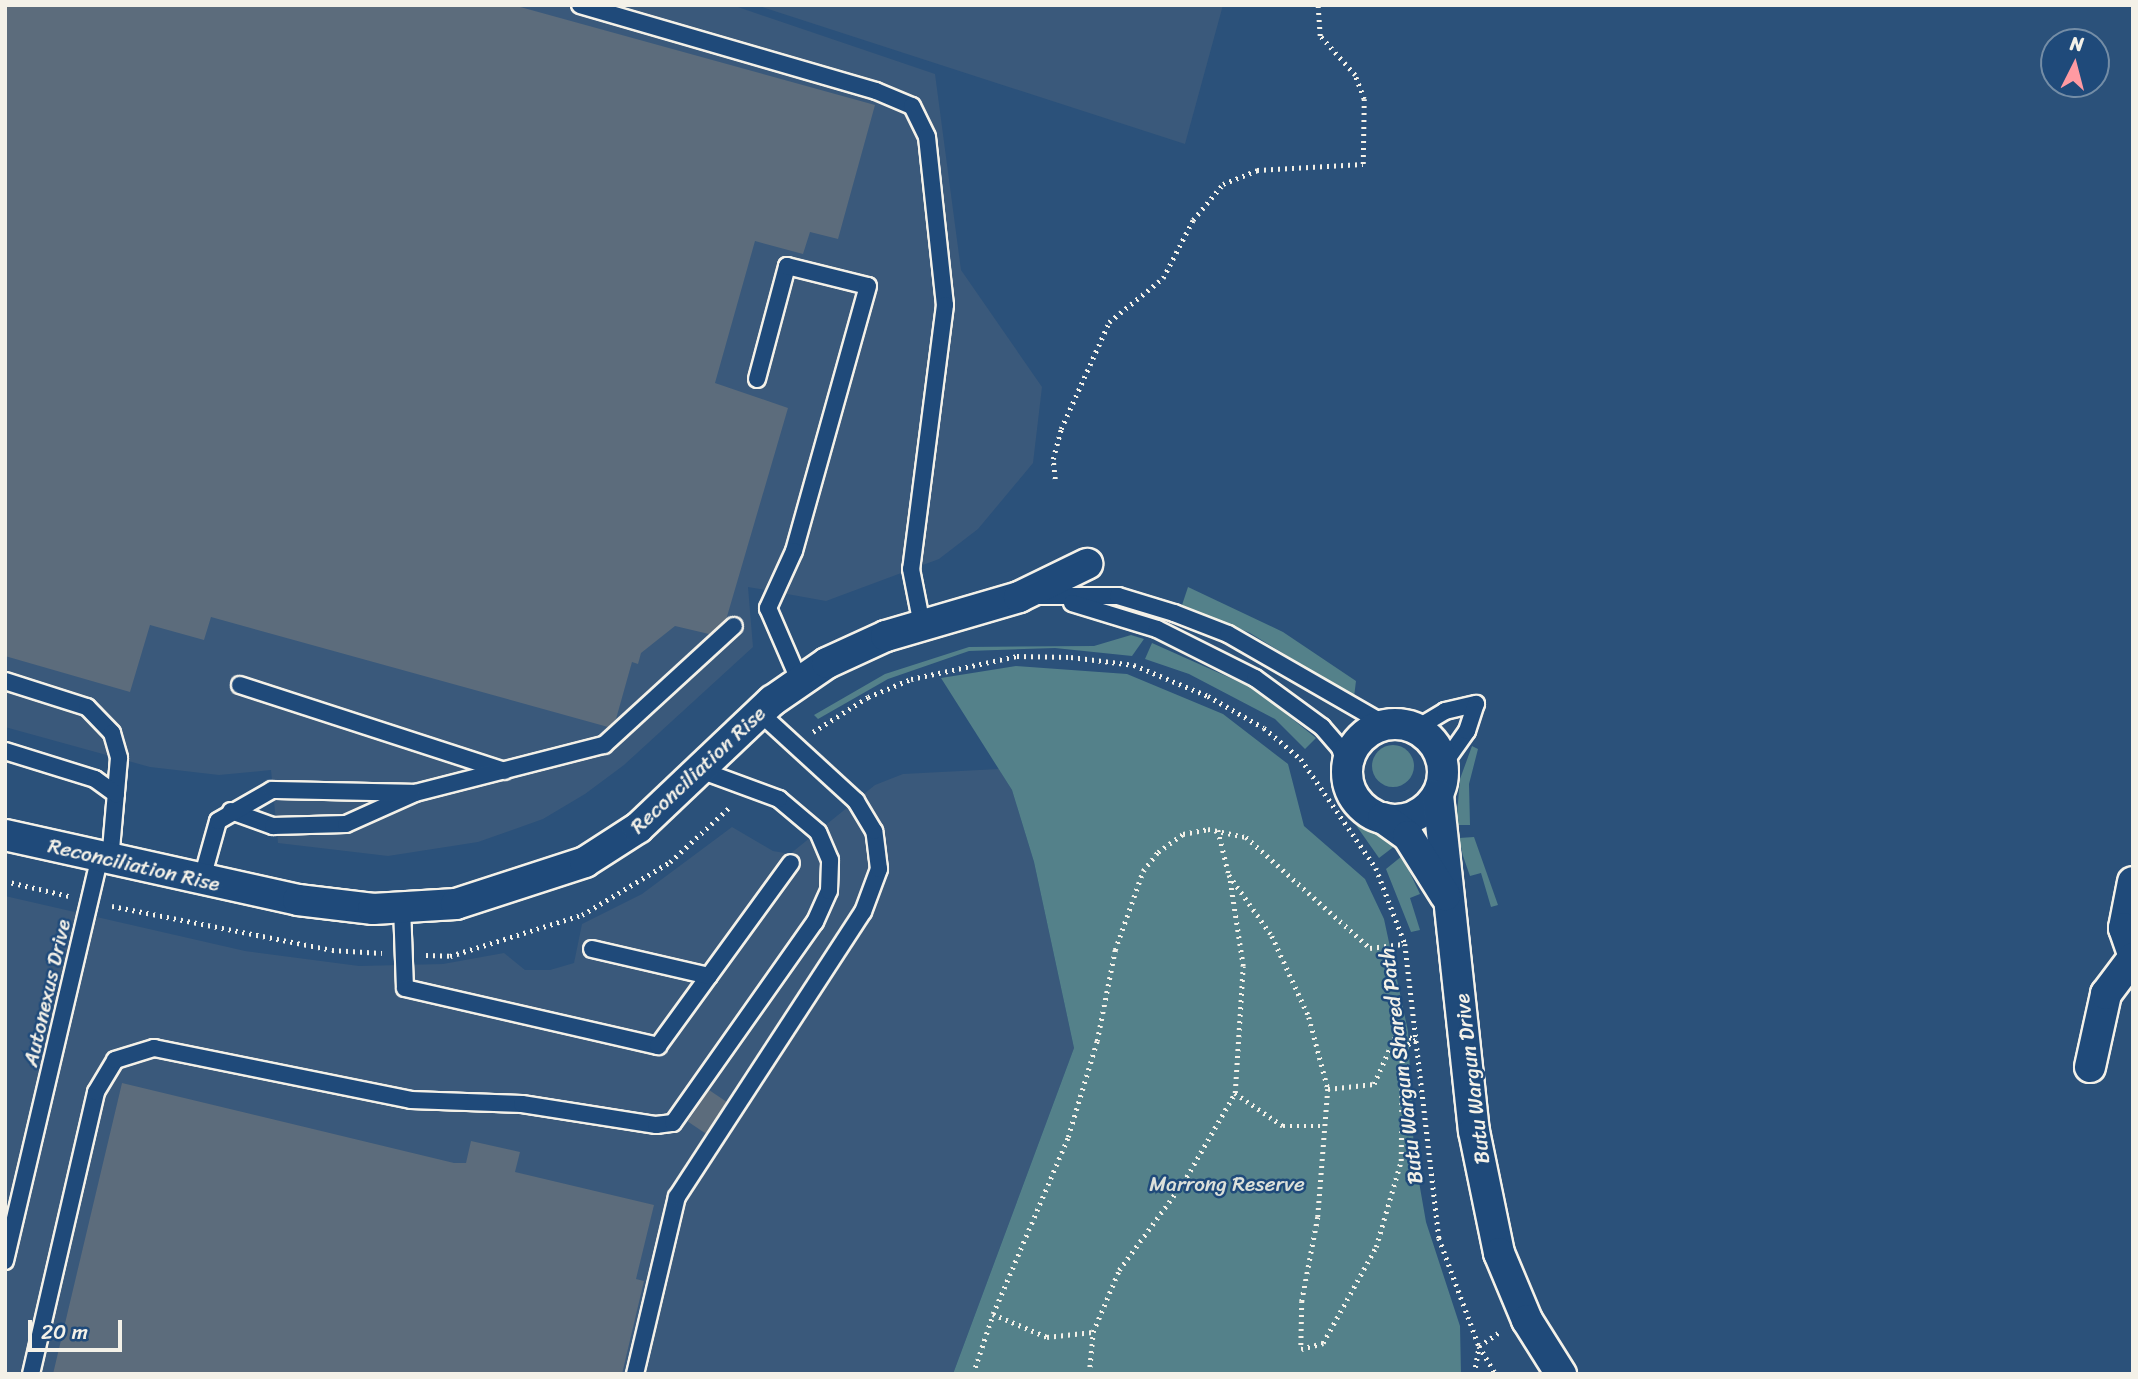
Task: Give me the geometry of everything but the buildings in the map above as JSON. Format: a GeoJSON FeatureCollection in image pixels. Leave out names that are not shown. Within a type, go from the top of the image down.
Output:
{"type":"FeatureCollection","features":[{"type":"Feature","properties":{"kind":"street","name":"Reconciliation Rise"},"geometry":{"type":"LineString","coordinates":[[5,835],[201,882],[298,900],[402,907],[456,904],[585,862],[638,828],[760,713],[827,663],[922,625],[1019,597],[1087,564]]}},
{"type":"Feature","properties":{"kind":"street"},"geometry":{"type":"LineString","coordinates":[[1347,770],[1358,741],[1386,725],[1417,729],[1434,744],[1443,765]]}},
{"type":"Feature","properties":{"kind":"street","name":"Butu Wargun Drive"},"geometry":{"type":"LineString","coordinates":[[1443,765],[1438,795],[1449,863],[1445,895],[1459,967],[1474,1130],[1499,1253],[1527,1320],[1561,1374]]}},
{"type":"Feature","properties":{"kind":"street","name":"Butu Wargun Drive"},"geometry":{"type":"LineString","coordinates":[[1347,770],[1357,801],[1408,836],[1445,895]]}},
{"type":"Feature","properties":{"kind":"street"},"geometry":{"type":"LineString","coordinates":[[1383,818],[1415,816],[1438,795]]}},
{"type":"Feature","properties":{"kind":"street"},"geometry":{"type":"LineString","coordinates":[[2090,1067],[2106,994],[2133,956],[2124,928],[2133,882]]}},
{"type":"Feature","properties":{"kind":"lane"},"geometry":{"type":"LineString","coordinates":[[580,5],[876,91],[912,106],[927,137],[945,305],[911,569],[922,625]]}},
{"type":"Feature","properties":{"kind":"lane"},"geometry":{"type":"LineString","coordinates":[[757,379],[788,266],[868,286],[794,551],[768,608],[800,682]]}},
{"type":"Feature","properties":{"kind":"lane"},"geometry":{"type":"LineString","coordinates":[[1019,597],[1118,596],[1170,611],[1228,634],[1386,725]]}},
{"type":"Feature","properties":{"kind":"lane"},"geometry":{"type":"LineString","coordinates":[[1019,597],[1088,604],[1214,654],[1293,701],[1340,748],[1347,770]]}},
{"type":"Feature","properties":{"kind":"lane"},"geometry":{"type":"LineString","coordinates":[[231,811],[274,826],[346,824],[415,793],[604,745],[734,626]]}},
{"type":"Feature","properties":{"kind":"lane","name":"Autonexus Drive"},"geometry":{"type":"LineString","coordinates":[[5,681],[87,707],[112,733],[119,758],[105,859],[90,901],[5,1261]]}},
{"type":"Feature","properties":{"kind":"lane"},"geometry":{"type":"LineString","coordinates":[[240,685],[504,771]]}},
{"type":"Feature","properties":{"kind":"lane"},"geometry":{"type":"LineString","coordinates":[[1417,729],[1446,711],[1476,704],[1467,731],[1443,765]]}},
{"type":"Feature","properties":{"kind":"lane"},"geometry":{"type":"LineString","coordinates":[[635,1374],[677,1196],[863,912],[879,869],[874,831],[856,801],[760,713]]}},
{"type":"Feature","properties":{"kind":"lane"},"geometry":{"type":"LineString","coordinates":[[5,751],[95,779],[116,794]]}},
{"type":"Feature","properties":{"kind":"lane"},"geometry":{"type":"LineString","coordinates":[[31,1374],[96,1092],[116,1060],[154,1048],[411,1100],[522,1104],[656,1125],[673,1123],[815,922],[829,891],[830,860],[818,832],[779,799],[700,770]]}},
{"type":"Feature","properties":{"kind":"lane"},"geometry":{"type":"LineString","coordinates":[[201,882],[218,821],[231,811],[272,790],[415,793]]}},
{"type":"Feature","properties":{"kind":"lane"},"geometry":{"type":"LineString","coordinates":[[402,907],[405,988],[658,1046],[791,863]]}},
{"type":"Feature","properties":{"kind":"lane"},"geometry":{"type":"LineString","coordinates":[[592,949],[709,976]]}},
{"type":"Feature","properties":{"kind":"path"},"geometry":{"type":"LineString","coordinates":[[1055,479],[1053,459],[1061,429],[1110,322],[1163,278],[1193,220],[1223,184],[1257,170],[1363,164],[1364,99],[1355,75],[1320,36],[1318,5]]}},
{"type":"Feature","properties":{"kind":"path","name":"Butu Wargun Shared Path"},"geometry":{"type":"LineString","coordinates":[[799,746],[829,718],[868,696],[964,664],[1030,656],[1134,665],[1230,709],[1301,759],[1376,868],[1405,944],[1439,1238],[1479,1346],[1496,1374]]}},
{"type":"Feature","properties":{"kind":"path"},"geometry":{"type":"LineString","coordinates":[[5,881],[332,950],[450,956],[582,915],[670,862],[751,788]]}},
{"type":"Feature","properties":{"kind":"path"},"geometry":{"type":"LineString","coordinates":[[973,1374],[993,1314],[1068,1138],[1097,1041],[1115,950],[1143,871],[1183,834],[1218,830],[1246,836],[1370,948],[1405,944]]}},
{"type":"Feature","properties":{"kind":"path"},"geometry":{"type":"LineString","coordinates":[[1089,1374],[1093,1332],[1119,1270],[1183,1183],[1235,1093],[1243,966],[1229,875],[1218,830]]}},
{"type":"Feature","properties":{"kind":"path"},"geometry":{"type":"LineString","coordinates":[[1229,875],[1272,936],[1308,1017],[1328,1089],[1318,1217],[1302,1301],[1301,1349],[1323,1343],[1376,1247],[1401,1161],[1402,1048],[1417,1039]]}},
{"type":"Feature","properties":{"kind":"path"},"geometry":{"type":"LineString","coordinates":[[1328,1089],[1374,1084],[1396,1034],[1417,1039]]}},
{"type":"Feature","properties":{"kind":"path"},"geometry":{"type":"LineString","coordinates":[[1235,1093],[1283,1126],[1325,1126]]}},
{"type":"Feature","properties":{"kind":"path"},"geometry":{"type":"LineString","coordinates":[[993,1314],[1047,1337],[1093,1332]]}},
{"type":"Feature","properties":{"kind":"path"},"geometry":{"type":"LineString","coordinates":[[1474,1374],[1479,1346],[1495,1334]]}},
{"type":"Feature","properties":{"kind":"shaded area"},"geometry":{"type":"Polygon","coordinates":[[[5,5],[732,5],[935,74],[961,270],[1042,387],[1033,463],[978,529],[939,559],[826,601],[748,587],[753,647],[624,765],[585,794],[543,819],[478,842],[388,856],[278,843],[271,770],[219,775],[150,767],[5,727],[5,5]]]}},
{"type":"Feature","properties":{"kind":"shaded area"},"geometry":{"type":"Polygon","coordinates":[[[756,5],[1223,5],[1185,144],[756,5]]]}},
{"type":"Feature","properties":{"kind":"shaded area"},"geometry":{"type":"Polygon","coordinates":[[[999,769],[1012,790],[1034,862],[1074,1048],[953,1374],[5,1374],[5,896],[245,951],[359,966],[443,964],[504,953],[525,970],[550,970],[574,963],[582,924],[642,894],[732,827],[773,851],[790,854],[875,785],[903,774],[999,769]]]}},
{"type":"Feature","properties":{"kind":"green space"},"geometry":{"type":"Polygon","coordinates":[[[1188,587],[1283,632],[1356,681],[1354,697],[1250,633],[1182,605],[1188,587]]]}},
{"type":"Feature","properties":{"kind":"green space"},"geometry":{"type":"Polygon","coordinates":[[[1131,635],[1144,639],[1132,656],[1055,648],[969,651],[888,679],[818,719],[814,715],[885,674],[969,647],[1094,646],[1131,635]]]}},
{"type":"Feature","properties":{"kind":"green space"},"geometry":{"type":"Polygon","coordinates":[[[1152,643],[1255,689],[1316,738],[1305,749],[1275,719],[1189,674],[1145,659],[1152,643]]]}},
{"type":"Feature","properties":{"kind":"green space","name":"Marrong Reserve"},"geometry":{"type":"Polygon","coordinates":[[[1016,666],[1127,674],[1223,714],[1288,764],[1304,826],[1365,879],[1384,919],[1408,1031],[1414,1153],[1426,1222],[1460,1326],[1461,1374],[953,1374],[1074,1048],[1034,862],[1012,790],[941,678],[1016,666]]]}},
{"type":"Feature","properties":{"kind":"green space"},"geometry":{"type":"Polygon","coordinates":[[[1393,745],[1408,751],[1414,766],[1408,781],[1393,787],[1378,781],[1372,766],[1378,751],[1393,745]]]}},
{"type":"Feature","properties":{"kind":"green space"},"geometry":{"type":"Polygon","coordinates":[[[1472,746],[1478,749],[1469,784],[1470,825],[1456,825],[1460,779],[1472,746]]]}},
{"type":"Feature","properties":{"kind":"green space"},"geometry":{"type":"Polygon","coordinates":[[[1346,811],[1371,825],[1396,845],[1379,858],[1346,811]]]}},
{"type":"Feature","properties":{"kind":"green space"},"geometry":{"type":"Polygon","coordinates":[[[1474,837],[1498,905],[1491,907],[1481,873],[1470,876],[1459,838],[1474,837]]]}},
{"type":"Feature","properties":{"kind":"green space"},"geometry":{"type":"Polygon","coordinates":[[[1402,856],[1420,894],[1410,898],[1420,930],[1411,932],[1386,869],[1402,856]]]}}]}
